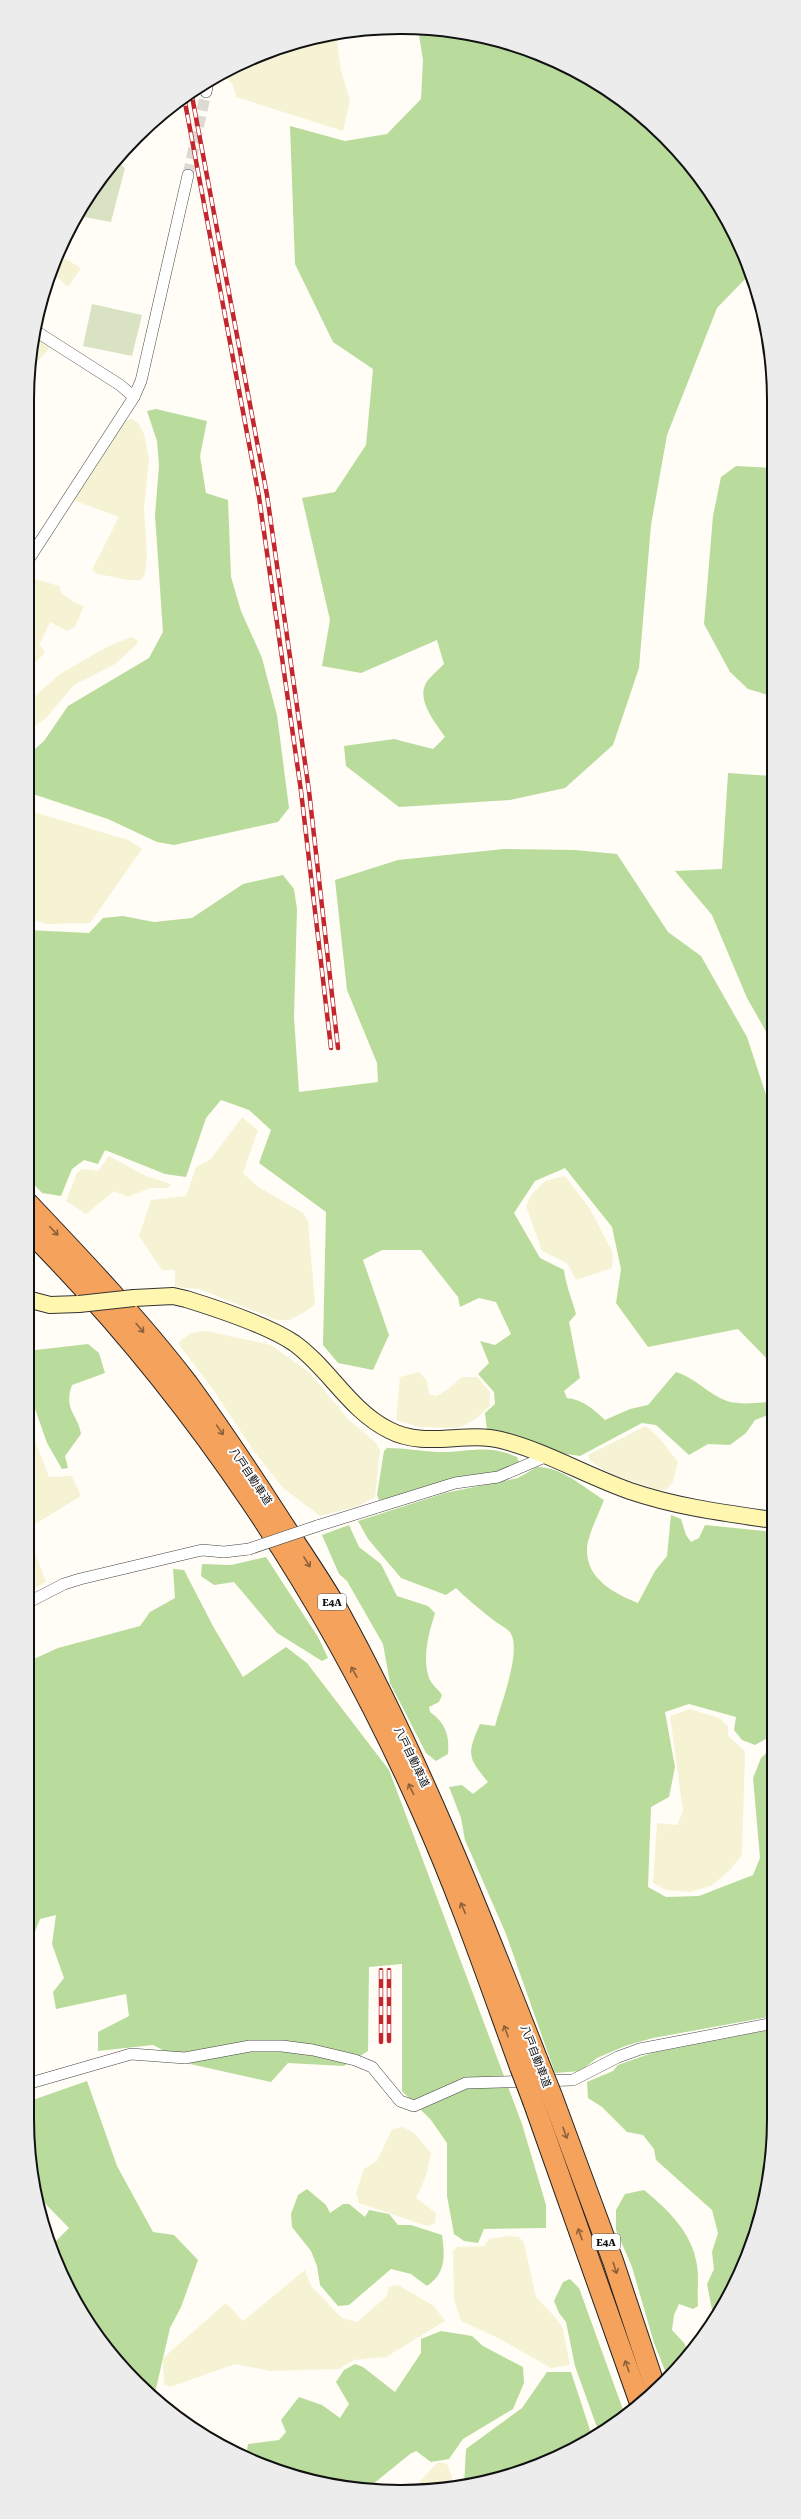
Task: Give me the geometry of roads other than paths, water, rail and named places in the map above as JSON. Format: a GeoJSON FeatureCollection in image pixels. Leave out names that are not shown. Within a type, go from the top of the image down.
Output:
{"type":"FeatureCollection","features":[{"type":"Feature","properties":{"kind":"highway","name":"八戸自動車道"},"geometry":{"type":"LineString","coordinates":[[34,1209],[81,1259],[187,1383],[247,1469],[338,1611],[408,1746],[479,1908],[538,2061],[542,2099],[638,2397]]}},
{"type":"Feature","properties":{"kind":"highway","name":"八戸自動車道"},"geometry":{"type":"LineString","coordinates":[[34,1236],[84,1288],[174,1394],[234,1477],[323,1618],[358,1679],[423,1813],[469,1923],[520,2067],[542,2099],[613,2261],[654,2383]]}},
{"type":"Feature","properties":{"kind":"street"},"geometry":{"type":"LineString","coordinates":[[34,551],[134,397],[141,381],[188,175]]}},
{"type":"Feature","properties":{"kind":"street"},"geometry":{"type":"LineString","coordinates":[[40,334],[120,385],[134,397]]}},
{"type":"Feature","properties":{"kind":"street"},"geometry":{"type":"LineString","coordinates":[[34,1301],[50,1305],[173,1296],[186,1299],[280,1336],[293,1343],[314,1361],[355,1406],[390,1431],[422,1439],[499,1439],[654,1499],[685,1507],[767,1519]]}},
{"type":"Feature","properties":{"kind":"street"},"geometry":{"type":"LineString","coordinates":[[34,1599],[64,1584],[80,1579],[202,1550],[224,1552],[249,1549],[455,1483],[498,1477],[545,1457]]}},
{"type":"Feature","properties":{"kind":"street"},"geometry":{"type":"LineString","coordinates":[[34,2082],[131,2054],[185,2058],[250,2046],[282,2046],[313,2050],[356,2060],[372,2068],[400,2101],[414,2106],[466,2083],[573,2080],[618,2057],[640,2049],[767,2024]]}},
{"type":"Feature","properties":{"kind":"tunnel"},"geometry":{"type":"LineString","coordinates":[[188,175],[206,92]]}},
{"type":"Feature","properties":{"kind":"railway"},"geometry":{"type":"LineString","coordinates":[[193,99],[267,495],[309,791],[338,1048]]}},
{"type":"Feature","properties":{"kind":"railway"},"geometry":{"type":"LineString","coordinates":[[185,104],[259,497],[301,791],[331,1048]]}},
{"type":"Feature","properties":{"kind":"railway"},"geometry":{"type":"LineString","coordinates":[[381,1970],[381,2042]]}},
{"type":"Feature","properties":{"kind":"railway"},"geometry":{"type":"LineString","coordinates":[[389,1970],[389,2041]]}}]}
